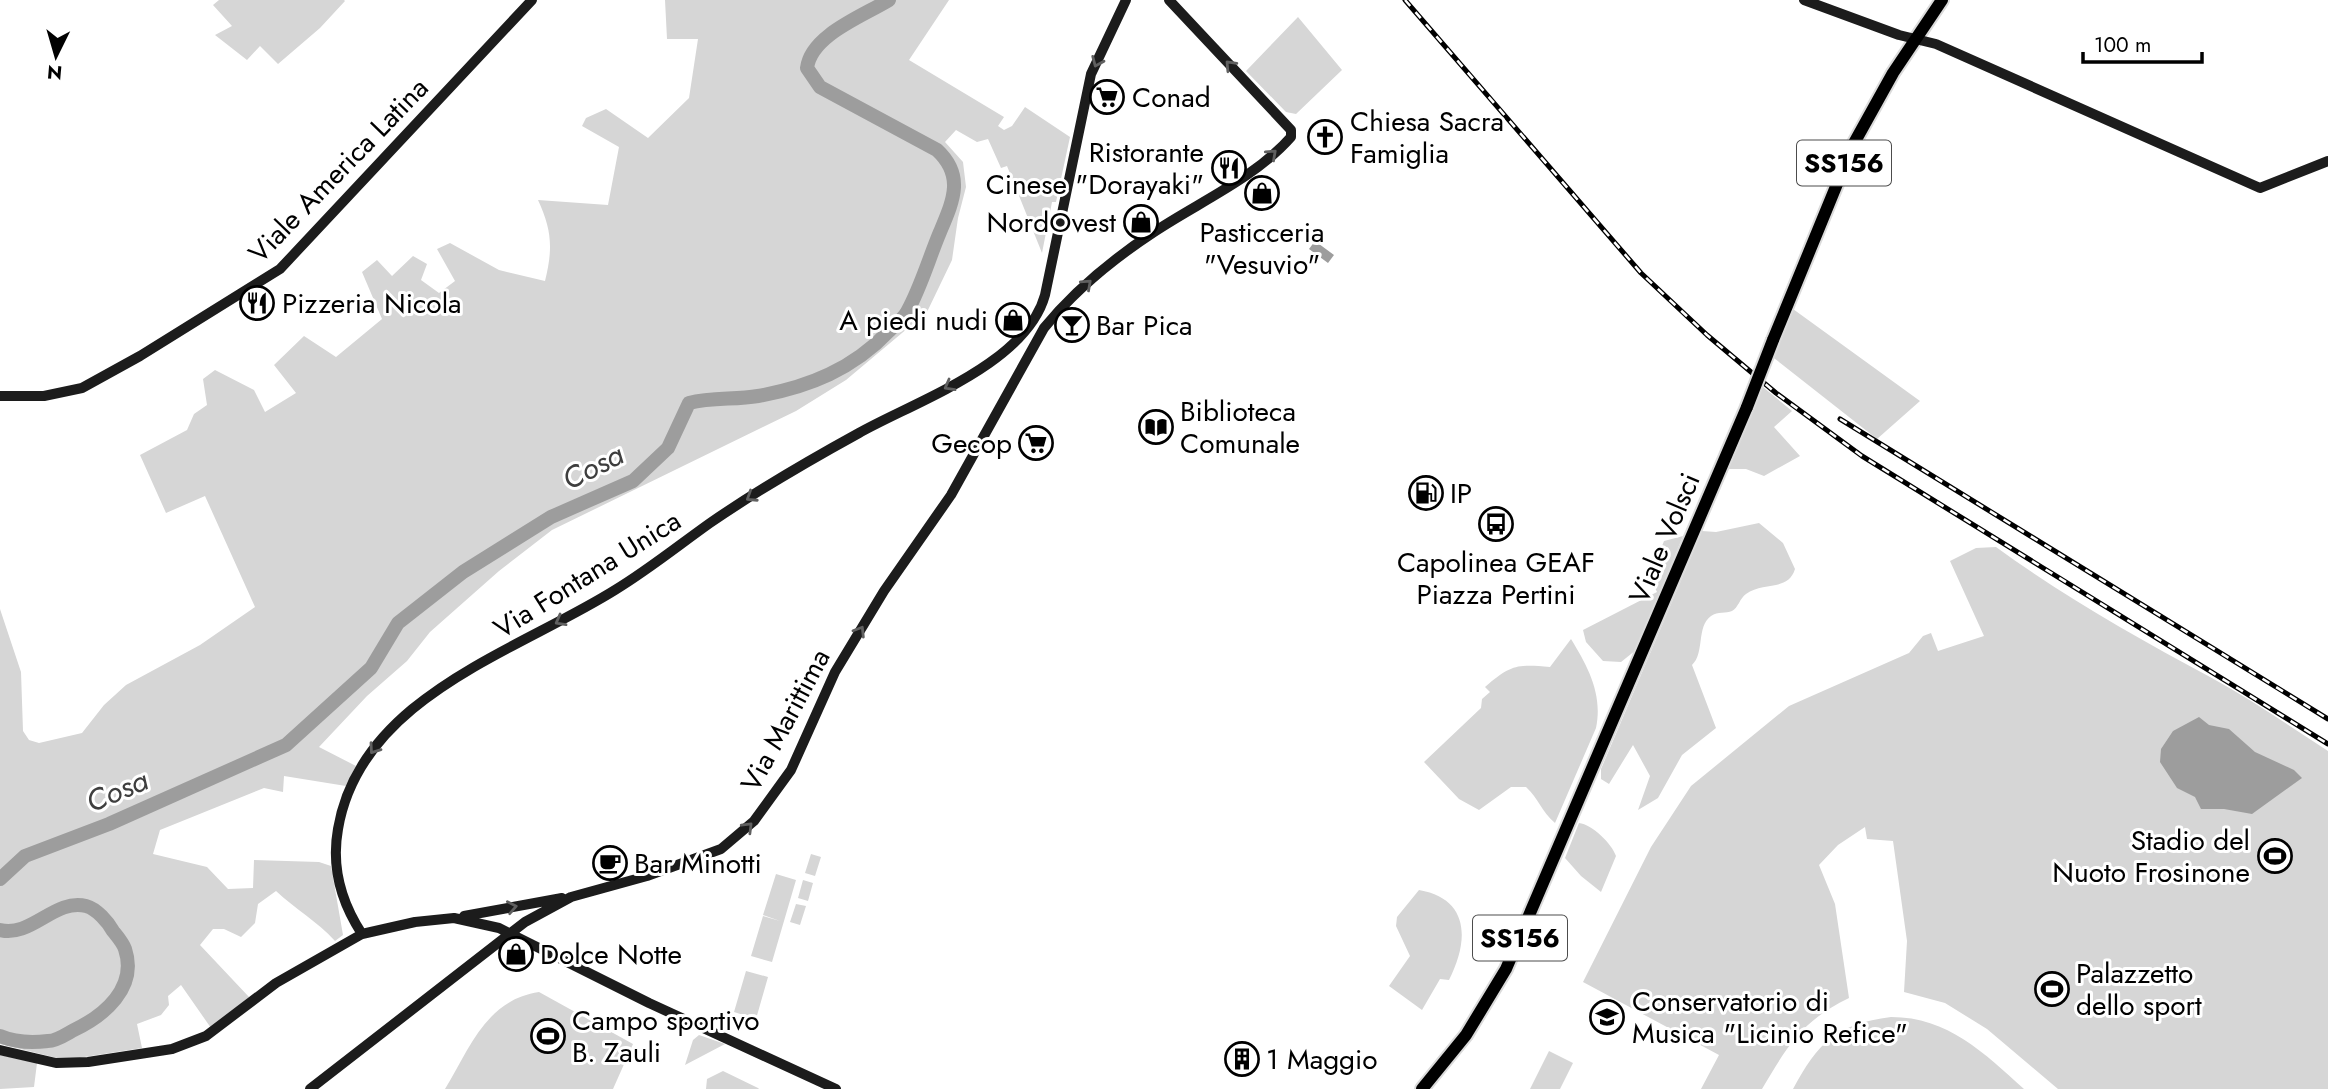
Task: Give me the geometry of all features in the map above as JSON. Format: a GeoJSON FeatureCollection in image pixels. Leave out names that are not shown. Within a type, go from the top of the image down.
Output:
{"type":"FeatureCollection","features":[{"type":"Feature","properties":{"kind":"main road","name":"Viale America Latina"},"geometry":{"type":"LineString","coordinates":[[0,396],[44,396],[90,384],[280,269],[532,0]]}},
{"type":"Feature","properties":{"kind":"main road","name":"Via Fontana Unica"},"geometry":{"type":"LineString","coordinates":[[362,934],[348,912],[339,886],[335,845],[340,817],[351,785],[373,749],[397,721],[452,682],[615,590],[785,474],[955,383],[1003,352],[1036,318],[1045,294],[1091,74],[1126,0]]}},
{"type":"Feature","properties":{"kind":"main road","name":"Via Marittima"},"geometry":{"type":"LineString","coordinates":[[310,1089],[509,933],[570,897],[647,876],[721,849],[754,821],[791,770],[835,672],[884,591],[951,495],[1040,334],[1065,304],[1121,255],[1263,163],[1292,134],[1169,0]]}},
{"type":"Feature","properties":{"kind":"main road"},"geometry":{"type":"LineString","coordinates":[[1804,0],[1916,40],[1936,44],[2260,188],[2328,162]]}},
{"type":"Feature","properties":{"kind":"main road","name":"Viale Volsci"},"geometry":{"type":"LineString","coordinates":[[1422,1089],[1466,1035],[1506,969],[1747,407],[1853,145],[1880,95],[1942,0]]}},
{"type":"Feature","properties":{"kind":"main road"},"geometry":{"type":"LineString","coordinates":[[1045,294],[1052,304],[1065,304]]}},
{"type":"Feature","properties":{"kind":"main road"},"geometry":{"type":"LineString","coordinates":[[1003,352],[1018,357],[1021,366]]}},
{"type":"Feature","properties":{"kind":"main road"},"geometry":{"type":"LineString","coordinates":[[0,1050],[56,1063],[88,1062],[172,1049],[206,1036],[276,983],[362,934],[415,922],[454,918],[570,897]]}},
{"type":"Feature","properties":{"kind":"main road"},"geometry":{"type":"LineString","coordinates":[[454,918],[484,923],[509,933],[649,1003],[836,1089]]}},
{"type":"Feature","properties":{"kind":"shaded area"},"geometry":{"type":"Polygon","coordinates":[[[219,0],[345,1],[320,28],[278,64],[260,46],[247,60],[215,35],[232,26],[213,5],[219,0]]]}},
{"type":"Feature","properties":{"kind":"shaded area"},"geometry":{"type":"Polygon","coordinates":[[[665,0],[949,0],[909,60],[1004,117],[998,126],[1004,130],[1012,126],[1025,107],[1070,137],[1056,202],[1052,202],[1042,253],[1007,166],[1001,168],[988,139],[977,142],[956,130],[945,142],[963,162],[966,187],[952,260],[927,312],[846,380],[796,411],[552,530],[499,571],[430,632],[407,661],[367,696],[319,747],[356,766],[346,786],[284,776],[283,792],[264,788],[160,830],[153,854],[207,867],[228,889],[253,888],[254,860],[319,862],[331,866],[343,935],[335,941],[276,891],[258,904],[255,923],[241,937],[224,929],[213,929],[200,945],[249,997],[211,1028],[181,985],[168,996],[169,1005],[161,1015],[137,1024],[142,1048],[65,1060],[0,1044],[0,609],[21,672],[23,731],[29,740],[39,743],[82,733],[104,705],[126,685],[200,645],[255,607],[205,496],[166,513],[140,455],[187,430],[194,414],[207,405],[203,379],[215,370],[254,390],[265,412],[296,393],[274,365],[304,336],[336,357],[382,319],[362,272],[377,260],[392,276],[413,256],[427,264],[421,280],[439,293],[455,281],[437,249],[450,243],[499,270],[545,281],[550,240],[538,200],[608,205],[619,147],[582,126],[586,118],[606,109],[648,138],[689,98],[698,39],[667,39],[665,0]]]}},
{"type":"Feature","properties":{"kind":"shaded area"},"geometry":{"type":"Polygon","coordinates":[[[1298,17],[1342,70],[1296,114],[1286,112],[1246,71],[1298,17]]]}},
{"type":"Feature","properties":{"kind":"shaded area"},"geometry":{"type":"Polygon","coordinates":[[[1315,241],[1334,255],[1328,263],[1309,249],[1315,241]]]}},
{"type":"Feature","properties":{"kind":"shaded area"},"geometry":{"type":"Polygon","coordinates":[[[1793,309],[1920,401],[1877,439],[1774,358],[1793,309]]]}},
{"type":"Feature","properties":{"kind":"shaded area"},"geometry":{"type":"Polygon","coordinates":[[[1763,387],[1792,411],[1774,427],[1800,456],[1764,476],[1746,469],[1728,469],[1763,387]]]}},
{"type":"Feature","properties":{"kind":"shaded area"},"geometry":{"type":"Polygon","coordinates":[[[1759,523],[1783,543],[1795,569],[1787,581],[1753,590],[1744,596],[1732,611],[1714,614],[1706,621],[1698,654],[1692,665],[1716,728],[1682,755],[1658,798],[1638,810],[1650,776],[1633,745],[1609,784],[1601,779],[1601,769],[1702,531],[1716,532],[1759,523]]]}},
{"type":"Feature","properties":{"kind":"shaded area"},"geometry":{"type":"Polygon","coordinates":[[[1683,536],[1636,650],[1621,662],[1603,661],[1586,642],[1583,630],[1657,592],[1650,577],[1664,541],[1683,536]]]}},
{"type":"Feature","properties":{"kind":"shaded area"},"geometry":{"type":"Polygon","coordinates":[[[1996,547],[2074,599],[2240,694],[2328,751],[2328,1089],[2058,1089],[1987,1029],[1945,1003],[1904,992],[1907,941],[1893,841],[1867,839],[1865,827],[1838,845],[1819,865],[1835,904],[1849,998],[1808,1025],[1780,1059],[1762,1089],[1701,1089],[1719,1055],[1583,982],[1651,847],[1691,786],[1789,706],[1909,653],[1923,636],[1931,633],[1938,651],[1984,636],[1950,561],[1976,548],[1996,547]]]}},
{"type":"Feature","properties":{"kind":"shaded area"},"geometry":{"type":"Polygon","coordinates":[[[1571,639],[1596,692],[1598,716],[1596,728],[1555,823],[1526,787],[1511,787],[1479,810],[1459,799],[1424,762],[1481,708],[1482,699],[1490,692],[1485,687],[1501,674],[1514,668],[1550,667],[1571,639]]]}},
{"type":"Feature","properties":{"kind":"shaded area"},"geometry":{"type":"Polygon","coordinates":[[[2199,717],[2209,725],[2229,729],[2255,752],[2294,770],[2302,778],[2252,814],[2224,809],[2201,809],[2195,797],[2177,788],[2160,762],[2161,749],[2173,731],[2199,717]]]}},
{"type":"Feature","properties":{"kind":"shaded area"},"geometry":{"type":"Polygon","coordinates":[[[1579,823],[1601,835],[1616,856],[1601,892],[1581,876],[1565,858],[1579,823]]]}},
{"type":"Feature","properties":{"kind":"shaded area"},"geometry":{"type":"Polygon","coordinates":[[[811,854],[821,857],[815,876],[805,873],[811,854]]]}},
{"type":"Feature","properties":{"kind":"shaded area"},"geometry":{"type":"Polygon","coordinates":[[[776,874],[796,880],[772,962],[751,956],[763,916],[780,921],[763,915],[776,874]]]}},
{"type":"Feature","properties":{"kind":"shaded area"},"geometry":{"type":"Polygon","coordinates":[[[803,880],[813,883],[808,901],[798,898],[803,880]]]}},
{"type":"Feature","properties":{"kind":"shaded area"},"geometry":{"type":"Polygon","coordinates":[[[1419,890],[1448,902],[1461,924],[1462,937],[1456,965],[1449,980],[1440,979],[1422,1010],[1389,986],[1410,956],[1396,926],[1397,917],[1419,890]]]}},
{"type":"Feature","properties":{"kind":"shaded area"},"geometry":{"type":"Polygon","coordinates":[[[796,904],[806,906],[800,925],[790,922],[796,904]]]}},
{"type":"Feature","properties":{"kind":"shaded area"},"geometry":{"type":"Polygon","coordinates":[[[746,971],[768,977],[756,1019],[734,1012],[746,971]]]}},
{"type":"Feature","properties":{"kind":"shaded area","name":"Campo sportivo B. Zauli"},"geometry":{"type":"Polygon","coordinates":[[[539,992],[633,1044],[613,1089],[445,1089],[481,1028],[493,1015],[521,997],[539,992]]]}},
{"type":"Feature","properties":{"kind":"shaded area"},"geometry":{"type":"Polygon","coordinates":[[[1891,1017],[1930,1023],[1948,1030],[1979,1050],[2024,1089],[1793,1089],[1811,1059],[1831,1038],[1856,1025],[1891,1017]]]}},
{"type":"Feature","properties":{"kind":"shaded area"},"geometry":{"type":"Polygon","coordinates":[[[699,1035],[725,1044],[685,1065],[693,1040],[699,1035]]]}},
{"type":"Feature","properties":{"kind":"shaded area"},"geometry":{"type":"Polygon","coordinates":[[[1549,1051],[1573,1063],[1560,1089],[1530,1089],[1549,1051]]]}},
{"type":"Feature","properties":{"kind":"shaded area"},"geometry":{"type":"Polygon","coordinates":[[[0,1055],[37,1063],[34,1087],[0,1089],[0,1055]]]}},
{"type":"Feature","properties":{"kind":"shaded area"},"geometry":{"type":"Polygon","coordinates":[[[723,1071],[759,1089],[706,1089],[707,1079],[723,1071]]]}},
{"type":"Feature","properties":{"kind":"waterway","name":"Cosa"},"geometry":{"type":"LineString","coordinates":[[0,879],[25,856],[109,824],[286,745],[371,668],[398,623],[463,572],[551,517],[633,481],[668,448],[689,403],[758,396],[812,381],[861,356],[899,322],[917,293],[949,210],[954,189],[951,169],[937,150],[820,87],[807,68],[811,56],[828,36],[889,0]]}},
{"type":"Feature","properties":{"kind":"waterway","name":"Cosa"},"geometry":{"type":"LineString","coordinates":[[0,930],[22,928],[64,908],[86,906],[98,913],[108,924],[124,947],[128,963],[127,976],[115,999],[84,1025],[51,1041],[23,1042],[0,1036]]}},
{"type":"Feature","properties":{"kind":"railway"},"geometry":{"type":"LineString","coordinates":[[1405,0],[1641,273],[1707,335],[1776,393],[1862,456],[2328,744]]}},
{"type":"Feature","properties":{"kind":"railway"},"geometry":{"type":"LineString","coordinates":[[1840,419],[2328,719]]}},
{"type":"Feature","properties":{"kind":"place","name":"Conad"},"geometry":{"type":"Point","coordinates":[1107,97]}},
{"type":"Feature","properties":{"kind":"place","name":"Chiesa Sacra Famiglia"},"geometry":{"type":"Point","coordinates":[1325,137]}},
{"type":"Feature","properties":{"kind":"place","name":"Ristorante Cinese \"Dorayaki\""},"geometry":{"type":"Point","coordinates":[1229,168]}},
{"type":"Feature","properties":{"kind":"place","name":"Pasticceria \"Vesuvio\""},"geometry":{"type":"Point","coordinates":[1262,193]}},
{"type":"Feature","properties":{"kind":"place","name":"NordOvest"},"geometry":{"type":"Point","coordinates":[1141,222]}},
{"type":"Feature","properties":{"kind":"place","name":"Pizzeria Nicola"},"geometry":{"type":"Point","coordinates":[257,303]}},
{"type":"Feature","properties":{"kind":"place","name":"A piedi nudi"},"geometry":{"type":"Point","coordinates":[1013,320]}},
{"type":"Feature","properties":{"kind":"place","name":"Bar Pica"},"geometry":{"type":"Point","coordinates":[1072,325]}},
{"type":"Feature","properties":{"kind":"place","name":"Biblioteca Comunale"},"geometry":{"type":"Point","coordinates":[1156,427]}},
{"type":"Feature","properties":{"kind":"place","name":"Gecop"},"geometry":{"type":"Point","coordinates":[1036,443]}},
{"type":"Feature","properties":{"kind":"place","name":"IP"},"geometry":{"type":"Point","coordinates":[1426,493]}},
{"type":"Feature","properties":{"kind":"place","name":"Capolinea GEAF Piazza Pertini"},"geometry":{"type":"Point","coordinates":[1496,524]}},
{"type":"Feature","properties":{"kind":"place","name":"Stadio del Nuoto Frosinone"},"geometry":{"type":"Point","coordinates":[2275,856]}},
{"type":"Feature","properties":{"kind":"place","name":"Bar Minotti"},"geometry":{"type":"Point","coordinates":[610,863]}},
{"type":"Feature","properties":{"kind":"place","name":"Dolce Notte"},"geometry":{"type":"Point","coordinates":[516,954]}},
{"type":"Feature","properties":{"kind":"place","name":"Palazzetto dello sport"},"geometry":{"type":"Point","coordinates":[2052,989]}},
{"type":"Feature","properties":{"kind":"place","name":"Conservatorio di Musica \"Licinio Refice\""},"geometry":{"type":"Point","coordinates":[1607,1017]}},
{"type":"Feature","properties":{"kind":"place","name":"Campo sportivo B. Zauli"},"geometry":{"type":"Point","coordinates":[548,1036]}},
{"type":"Feature","properties":{"kind":"place","name":"1 Maggio"},"geometry":{"type":"Point","coordinates":[1242,1059]}}]}
